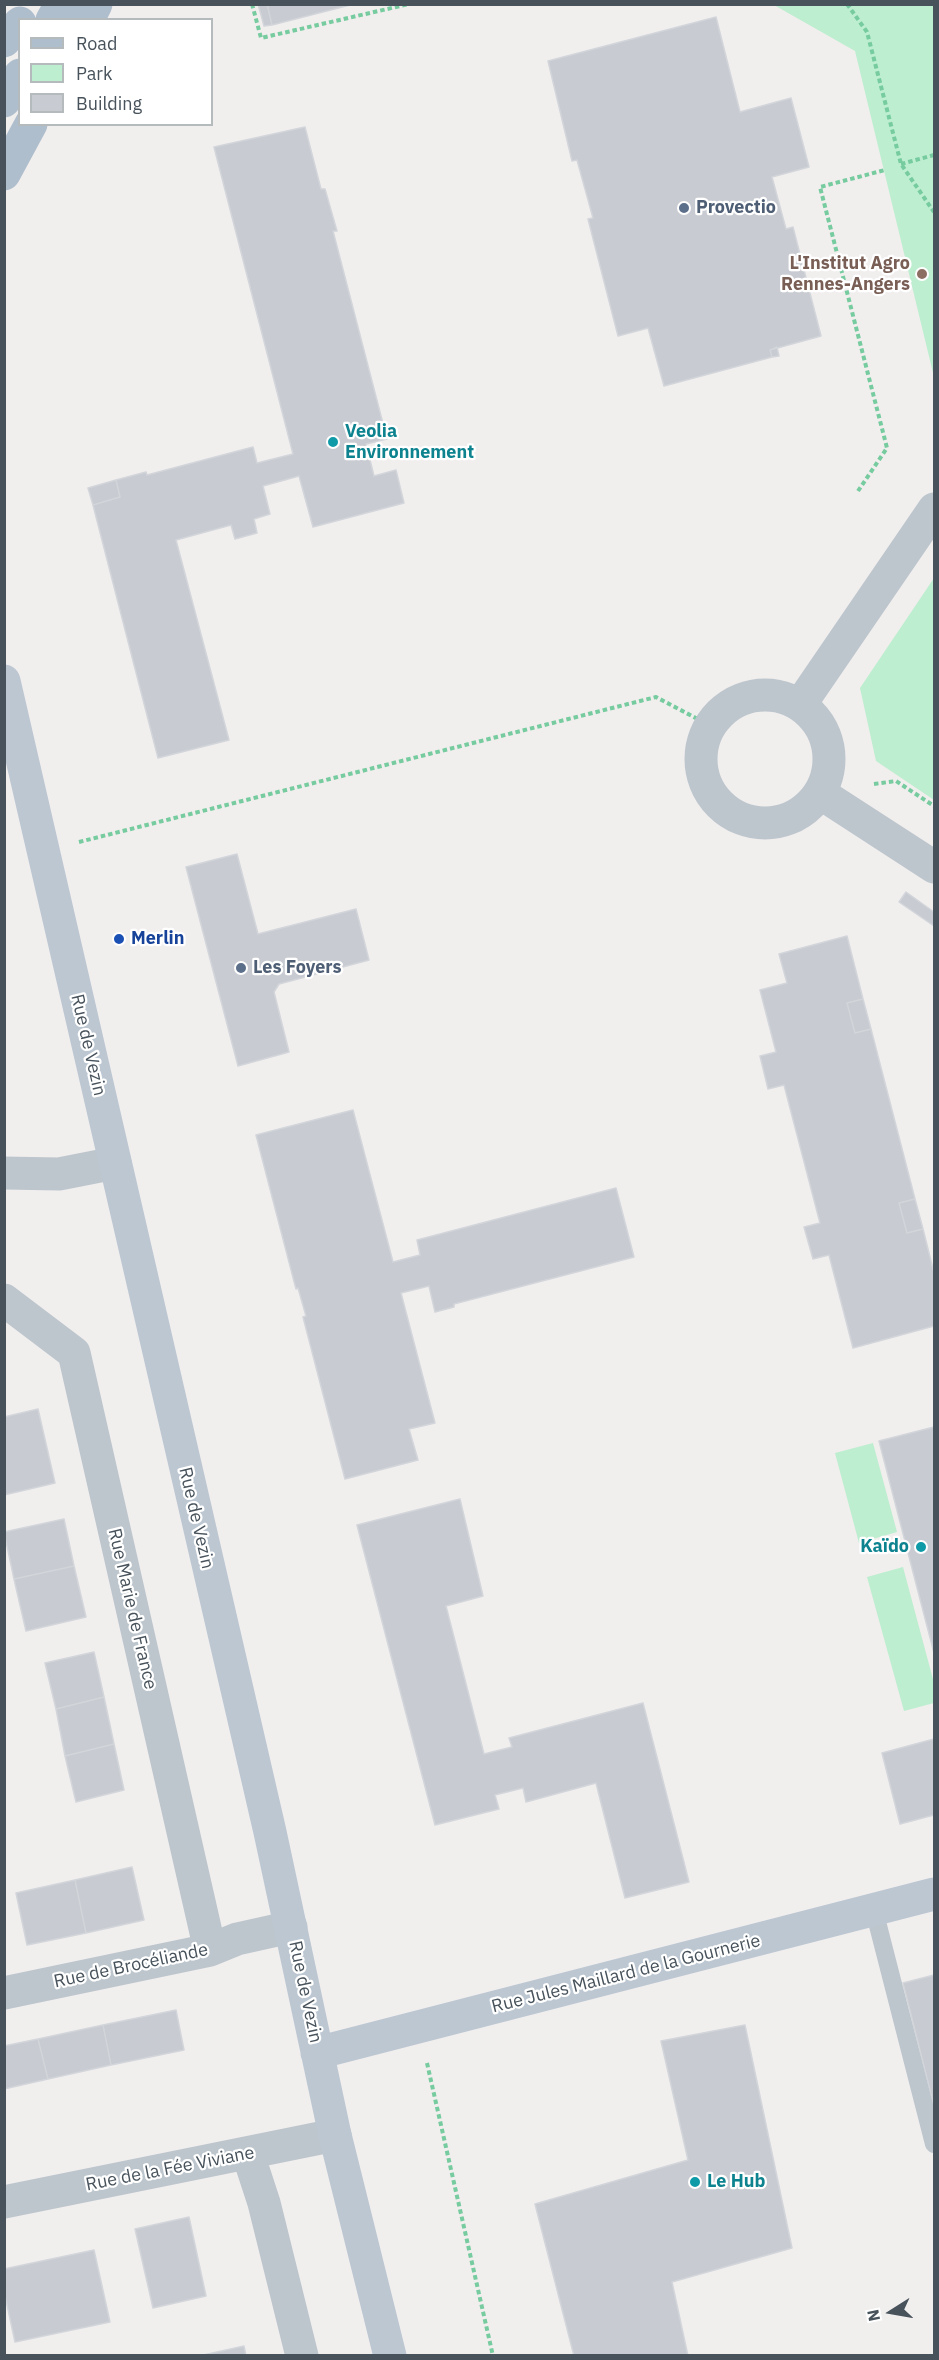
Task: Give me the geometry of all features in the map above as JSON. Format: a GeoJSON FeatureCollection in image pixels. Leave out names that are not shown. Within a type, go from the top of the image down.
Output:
{"type":"FeatureCollection","features":[{"type":"Feature","properties":{"kind":"main road"},"geometry":{"type":"LineString","coordinates":[[24,18],[35,4]]}},
{"type":"Feature","properties":{"kind":"main road"},"geometry":{"type":"LineString","coordinates":[[53,18],[61,4]]}},
{"type":"Feature","properties":{"kind":"main road"},"geometry":{"type":"LineString","coordinates":[[89,18],[96,4]]}},
{"type":"Feature","properties":{"kind":"main road"},"geometry":{"type":"LineString","coordinates":[[4,41],[18,25]]}},
{"type":"Feature","properties":{"kind":"main road"},"geometry":{"type":"LineString","coordinates":[[4,101],[18,78]]}},
{"type":"Feature","properties":{"kind":"main road"},"geometry":{"type":"LineString","coordinates":[[4,174],[30,126]]}},
{"type":"Feature","properties":{"kind":"main road","name":"Rue de Vezin"},"geometry":{"type":"LineString","coordinates":[[4,681],[291,1927],[335,2135],[390,2355]]}},
{"type":"Feature","properties":{"kind":"main road","name":"Rue Jules Maillard de la Gournerie"},"geometry":{"type":"LineString","coordinates":[[317,2053],[934,1894]]}},
{"type":"Feature","properties":{"kind":"street"},"geometry":{"type":"LineString","coordinates":[[800,705],[934,509]]}},
{"type":"Feature","properties":{"kind":"street"},"geometry":{"type":"LineString","coordinates":[[765,694],[783,697],[800,705],[815,718],[827,745],[828,774],[820,792],[809,806],[795,817],[778,823],[760,824],[739,819],[722,808],[708,792],[701,772],[700,754],[709,726],[719,713],[747,696],[765,694]]}},
{"type":"Feature","properties":{"kind":"street"},"geometry":{"type":"LineString","coordinates":[[820,792],[934,867]]}},
{"type":"Feature","properties":{"kind":"street"},"geometry":{"type":"LineString","coordinates":[[4,1173],[59,1174],[115,1163]]}},
{"type":"Feature","properties":{"kind":"street","name":"Rue Marie de France"},"geometry":{"type":"LineString","coordinates":[[4,1300],[74,1353],[210,1950]]}},
{"type":"Feature","properties":{"kind":"street","name":"Rue de Brocéliande"},"geometry":{"type":"LineString","coordinates":[[4,1993],[210,1950],[237,1939],[291,1927]]}},
{"type":"Feature","properties":{"kind":"street","name":"Rue de la Fée Viviane"},"geometry":{"type":"LineString","coordinates":[[4,2202],[335,2135]]}},
{"type":"Feature","properties":{"kind":"street"},"geometry":{"type":"LineString","coordinates":[[248,2154],[264,2203],[302,2355]]}},
{"type":"Feature","properties":{"kind":"lane"},"geometry":{"type":"LineString","coordinates":[[874,1910],[934,2144]]}},
{"type":"Feature","properties":{"kind":"path"},"geometry":{"type":"LineString","coordinates":[[252,4],[261,38],[409,4]]}},
{"type":"Feature","properties":{"kind":"path"},"geometry":{"type":"LineString","coordinates":[[847,4],[867,32],[901,164],[934,212]]}},
{"type":"Feature","properties":{"kind":"path"},"geometry":{"type":"LineString","coordinates":[[901,164],[934,155]]}},
{"type":"Feature","properties":{"kind":"path"},"geometry":{"type":"LineString","coordinates":[[858,491],[887,448],[820,188],[885,170]]}},
{"type":"Feature","properties":{"kind":"path"},"geometry":{"type":"LineString","coordinates":[[43,851],[656,697],[709,726]]}},
{"type":"Feature","properties":{"kind":"path"},"geometry":{"type":"LineString","coordinates":[[418,2027],[493,2355]]}},
{"type":"Feature","properties":{"kind":"green space","name":"L'Institut Agro Rennes-Angers"},"geometry":{"type":"Polygon","coordinates":[[[774,5],[934,5],[934,377],[855,51],[774,5]]]}},
{"type":"Feature","properties":{"kind":"green space"},"geometry":{"type":"Polygon","coordinates":[[[934,578],[934,800],[876,761],[860,688],[934,578]]]}},
{"type":"Feature","properties":{"kind":"green space"},"geometry":{"type":"Polygon","coordinates":[[[873,1443],[897,1532],[859,1543],[835,1453],[873,1443]]]}},
{"type":"Feature","properties":{"kind":"green space"},"geometry":{"type":"Polygon","coordinates":[[[903,1567],[934,1683],[934,1703],[904,1711],[867,1577],[903,1567]]]}},
{"type":"Feature","properties":{"kind":"building"},"geometry":{"type":"Polygon","coordinates":[[[258,4],[267,4],[272,25],[264,26],[258,4]]]}},
{"type":"Feature","properties":{"kind":"building"},"geometry":{"type":"Polygon","coordinates":[[[267,4],[354,4],[272,25],[267,4]]]}},
{"type":"Feature","properties":{"kind":"building"},"geometry":{"type":"Polygon","coordinates":[[[716,17],[740,112],[791,98],[809,167],[772,177],[786,229],[793,227],[821,336],[770,350],[772,357],[664,386],[648,328],[618,336],[588,219],[593,218],[577,160],[572,161],[548,61],[716,17]]]}},
{"type":"Feature","properties":{"kind":"building","name":"Veolia Environnement"},"geometry":{"type":"Polygon","coordinates":[[[305,127],[321,189],[325,189],[337,231],[333,231],[387,439],[366,444],[374,476],[396,470],[404,503],[313,527],[299,476],[263,486],[270,514],[254,519],[257,533],[235,539],[231,525],[176,540],[229,740],[158,758],[93,505],[120,497],[116,480],[146,472],[147,475],[253,447],[257,463],[293,454],[214,147],[305,127]]]}},
{"type":"Feature","properties":{"kind":"building"},"geometry":{"type":"Polygon","coordinates":[[[777,347],[779,356],[772,357],[770,350],[777,347]]]}},
{"type":"Feature","properties":{"kind":"building"},"geometry":{"type":"Polygon","coordinates":[[[116,480],[120,497],[93,505],[88,488],[116,480]]]}},
{"type":"Feature","properties":{"kind":"building"},"geometry":{"type":"Polygon","coordinates":[[[237,854],[258,934],[356,909],[369,960],[279,984],[274,992],[289,1052],[238,1066],[186,867],[237,854]]]}},
{"type":"Feature","properties":{"kind":"building"},"geometry":{"type":"Polygon","coordinates":[[[906,892],[934,912],[934,926],[899,902],[906,892]]]}},
{"type":"Feature","properties":{"kind":"building"},"geometry":{"type":"Polygon","coordinates":[[[847,936],[863,999],[847,1003],[855,1033],[871,1029],[915,1199],[899,1203],[907,1233],[923,1229],[934,1273],[934,1326],[853,1348],[829,1255],[813,1259],[804,1227],[820,1223],[784,1085],[768,1089],[760,1056],[776,1052],[760,990],[787,983],[779,954],[847,936]]]}},
{"type":"Feature","properties":{"kind":"building"},"geometry":{"type":"Polygon","coordinates":[[[863,999],[871,1029],[855,1033],[847,1003],[863,999]]]}},
{"type":"Feature","properties":{"kind":"building"},"geometry":{"type":"Polygon","coordinates":[[[353,1110],[393,1262],[420,1255],[417,1240],[616,1188],[634,1257],[454,1304],[454,1307],[435,1312],[429,1286],[401,1293],[435,1423],[409,1429],[418,1460],[345,1479],[303,1317],[306,1316],[298,1288],[296,1289],[256,1135],[353,1110]]]}},
{"type":"Feature","properties":{"kind":"building"},"geometry":{"type":"Polygon","coordinates":[[[915,1199],[923,1229],[907,1233],[899,1203],[915,1199]]]}},
{"type":"Feature","properties":{"kind":"building"},"geometry":{"type":"Polygon","coordinates":[[[38,1409],[55,1483],[4,1495],[4,1417],[38,1409]]]}},
{"type":"Feature","properties":{"kind":"building","name":"Kaïdo"},"geometry":{"type":"Polygon","coordinates":[[[934,1427],[934,1653],[879,1441],[934,1427]]]}},
{"type":"Feature","properties":{"kind":"building"},"geometry":{"type":"Polygon","coordinates":[[[460,1499],[483,1596],[446,1606],[484,1754],[512,1747],[509,1738],[643,1703],[689,1882],[625,1898],[596,1783],[526,1802],[523,1788],[495,1795],[499,1809],[435,1825],[357,1525],[460,1499]]]}},
{"type":"Feature","properties":{"kind":"building"},"geometry":{"type":"Polygon","coordinates":[[[64,1519],[74,1566],[14,1579],[4,1532],[64,1519]]]}},
{"type":"Feature","properties":{"kind":"building"},"geometry":{"type":"Polygon","coordinates":[[[74,1566],[86,1617],[26,1631],[14,1579],[74,1566]]]}},
{"type":"Feature","properties":{"kind":"building"},"geometry":{"type":"Polygon","coordinates":[[[94,1652],[104,1697],[56,1709],[45,1663],[94,1652]]]}},
{"type":"Feature","properties":{"kind":"building"},"geometry":{"type":"Polygon","coordinates":[[[104,1697],[114,1744],[65,1756],[56,1709],[104,1697]]]}},
{"type":"Feature","properties":{"kind":"building"},"geometry":{"type":"Polygon","coordinates":[[[934,1739],[934,1815],[900,1824],[882,1753],[934,1739]]]}},
{"type":"Feature","properties":{"kind":"building"},"geometry":{"type":"Polygon","coordinates":[[[114,1744],[124,1790],[76,1802],[65,1756],[114,1744]]]}},
{"type":"Feature","properties":{"kind":"building"},"geometry":{"type":"Polygon","coordinates":[[[132,1867],[144,1920],[86,1933],[75,1880],[132,1867]]]}},
{"type":"Feature","properties":{"kind":"building"},"geometry":{"type":"Polygon","coordinates":[[[75,1880],[86,1933],[27,1945],[16,1893],[75,1880]]]}},
{"type":"Feature","properties":{"kind":"building"},"geometry":{"type":"Polygon","coordinates":[[[934,1975],[934,2106],[903,1983],[934,1975]]]}},
{"type":"Feature","properties":{"kind":"building"},"geometry":{"type":"Polygon","coordinates":[[[176,2010],[184,2050],[111,2065],[103,2025],[176,2010]]]}},
{"type":"Feature","properties":{"kind":"building"},"geometry":{"type":"Polygon","coordinates":[[[103,2025],[111,2065],[48,2079],[38,2039],[103,2025]]]}},
{"type":"Feature","properties":{"kind":"building","name":"Le Hub"},"geometry":{"type":"Polygon","coordinates":[[[745,2025],[792,2248],[672,2282],[688,2356],[574,2356],[535,2204],[688,2160],[661,2041],[745,2025]]]}},
{"type":"Feature","properties":{"kind":"building"},"geometry":{"type":"Polygon","coordinates":[[[38,2039],[48,2079],[4,2089],[4,2046],[38,2039]]]}},
{"type":"Feature","properties":{"kind":"building"},"geometry":{"type":"Polygon","coordinates":[[[189,2217],[206,2296],[153,2308],[135,2229],[189,2217]]]}},
{"type":"Feature","properties":{"kind":"building"},"geometry":{"type":"Polygon","coordinates":[[[94,2250],[110,2322],[15,2342],[4,2291],[4,2269],[94,2250]]]}},
{"type":"Feature","properties":{"kind":"building"},"geometry":{"type":"Polygon","coordinates":[[[244,2346],[246,2356],[199,2356],[244,2346]]]}},
{"type":"Feature","properties":{"kind":"place","name":"Provectio"},"geometry":{"type":"Point","coordinates":[684,208]}},
{"type":"Feature","properties":{"kind":"place","name":"L'Institut Agro Rennes-Angers"},"geometry":{"type":"Point","coordinates":[922,274]}},
{"type":"Feature","properties":{"kind":"place","name":"Veolia Environnement"},"geometry":{"type":"Point","coordinates":[333,442]}},
{"type":"Feature","properties":{"kind":"place","name":"Merlin"},"geometry":{"type":"Point","coordinates":[119,939]}},
{"type":"Feature","properties":{"kind":"place","name":"Les Foyers"},"geometry":{"type":"Point","coordinates":[241,968]}},
{"type":"Feature","properties":{"kind":"place","name":"Kaïdo"},"geometry":{"type":"Point","coordinates":[921,1547]}},
{"type":"Feature","properties":{"kind":"place","name":"Le Hub"},"geometry":{"type":"Point","coordinates":[695,2182]}}]}
